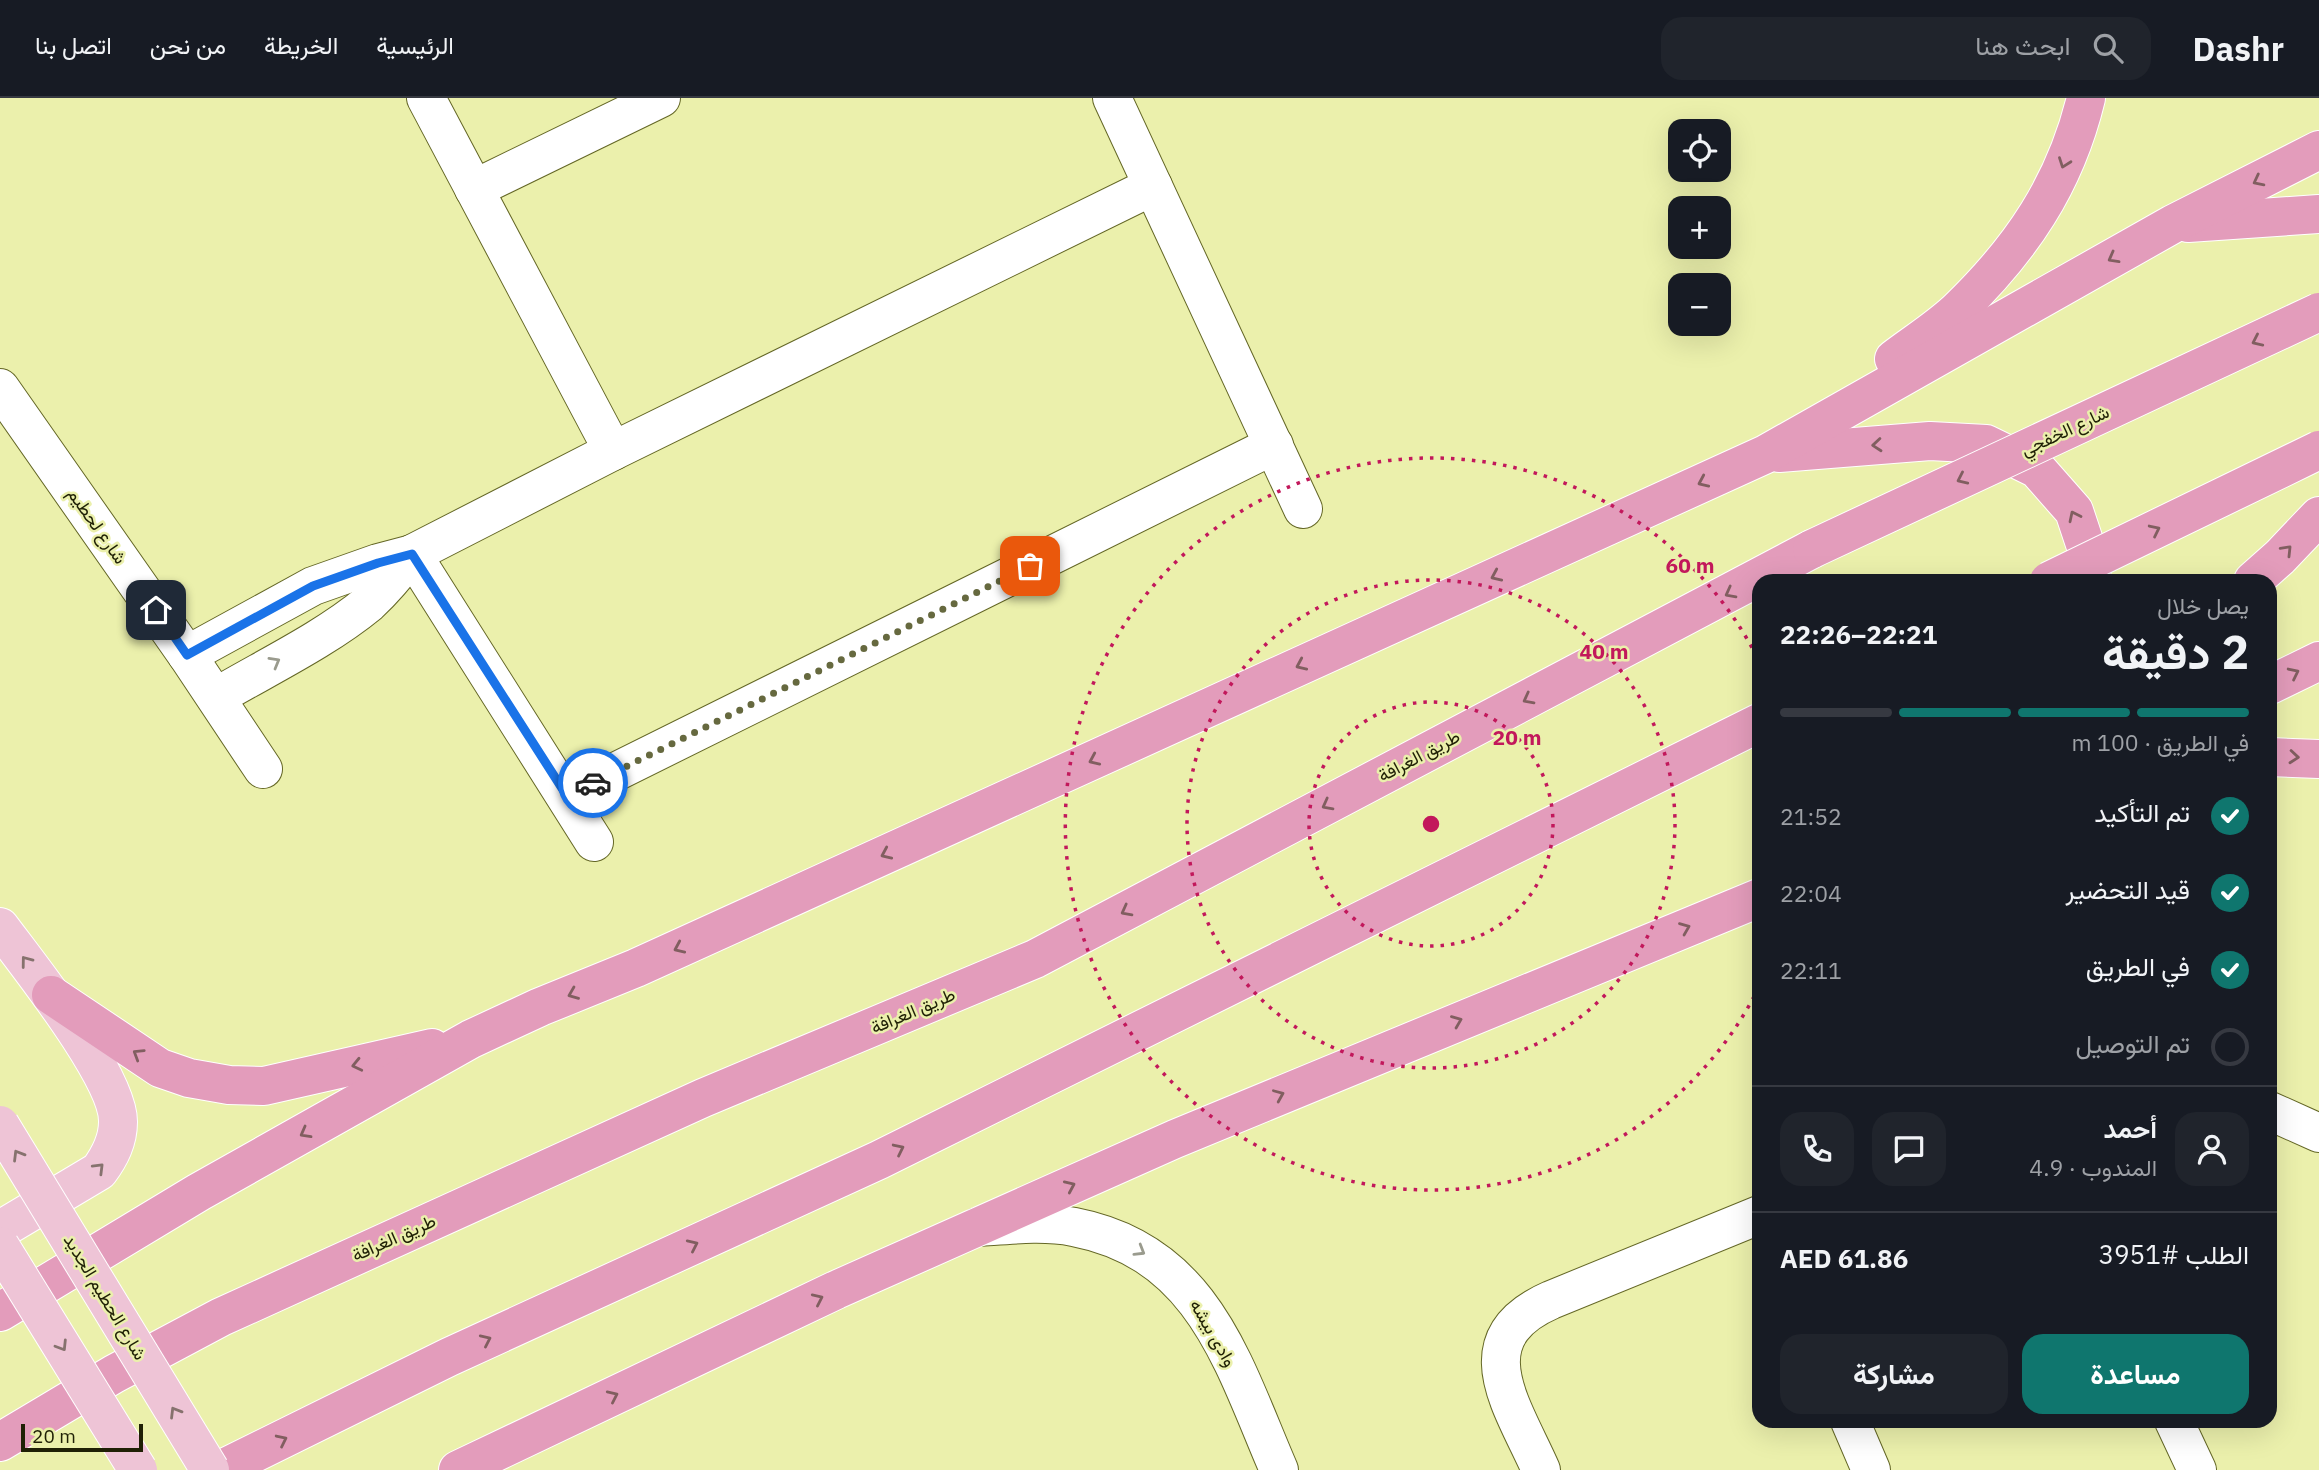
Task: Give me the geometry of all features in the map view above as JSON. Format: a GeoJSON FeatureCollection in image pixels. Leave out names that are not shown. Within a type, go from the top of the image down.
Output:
{"type":"FeatureCollection","features":[{"type":"Feature","properties":{"kind":"highway"},"geometry":{"type":"LineString","coordinates":[[1766,454],[1956,312],[2000,266],[2053,190],[2085,98]]}},
{"type":"Feature","properties":{"kind":"highway"},"geometry":{"type":"LineString","coordinates":[[0,1312],[199,1192],[471,1039],[649,962],[1766,454],[2173,224],[2319,150]]}},
{"type":"Feature","properties":{"kind":"highway"},"geometry":{"type":"LineString","coordinates":[[2173,224],[2319,214]]}},
{"type":"Feature","properties":{"kind":"highway","name":"شارع الخفجي"},"geometry":{"type":"LineString","coordinates":[[1812,549],[2319,312]]}},
{"type":"Feature","properties":{"kind":"highway"},"geometry":{"type":"LineString","coordinates":[[1766,454],[1930,440],[1986,444],[2037,469],[2074,512],[2092,565],[2091,574]]}},
{"type":"Feature","properties":{"kind":"highway"},"geometry":{"type":"LineString","coordinates":[[2063,574],[2319,450]]}},
{"type":"Feature","properties":{"kind":"highway"},"geometry":{"type":"LineString","coordinates":[[2261,574],[2319,516]]}},
{"type":"Feature","properties":{"kind":"highway","name":"طريق الغرافة"},"geometry":{"type":"LineString","coordinates":[[1765,574],[1812,549]]}},
{"type":"Feature","properties":{"kind":"highway","name":"طريق الغرافة"},"geometry":{"type":"LineString","coordinates":[[0,1442],[114,1374],[220,1317],[703,1098],[1035,959],[1752,581]]}},
{"type":"Feature","properties":{"kind":"highway"},"geometry":{"type":"LineString","coordinates":[[2277,682],[2319,661]]}},
{"type":"Feature","properties":{"kind":"highway"},"geometry":{"type":"LineString","coordinates":[[220,1470],[449,1357],[879,1160],[1752,726]]}},
{"type":"Feature","properties":{"kind":"highway"},"geometry":{"type":"LineString","coordinates":[[2277,757],[2319,760]]}},
{"type":"Feature","properties":{"kind":"highway"},"geometry":{"type":"LineString","coordinates":[[458,1470],[836,1290],[1175,1139],[1752,901]]}},
{"type":"Feature","properties":{"kind":"highway"},"geometry":{"type":"LineString","coordinates":[[51,995],[160,1068],[189,1078],[229,1084],[264,1086],[471,1039]]}},
{"type":"Feature","properties":{"kind":"highway"},"geometry":{"type":"LineString","coordinates":[[511,1470],[551,1426]]}},
{"type":"Feature","properties":{"kind":"main road"},"geometry":{"type":"LineString","coordinates":[[0,928],[51,995],[109,1086],[119,1121],[117,1139],[99,1171],[0,1230]]}},
{"type":"Feature","properties":{"kind":"main road","name":"شارع الحطيم الجديد"},"geometry":{"type":"LineString","coordinates":[[0,1125],[210,1470]]}},
{"type":"Feature","properties":{"kind":"main road"},"geometry":{"type":"LineString","coordinates":[[0,1246],[138,1470]]}},
{"type":"Feature","properties":{"kind":"street"},"geometry":{"type":"LineString","coordinates":[[426,98],[613,451]]}},
{"type":"Feature","properties":{"kind":"street"},"geometry":{"type":"LineString","coordinates":[[474,189],[661,98]]}},
{"type":"Feature","properties":{"kind":"street"},"geometry":{"type":"LineString","coordinates":[[1112,98],[1303,509]]}},
{"type":"Feature","properties":{"kind":"street"},"geometry":{"type":"LineString","coordinates":[[187,655],[313,586],[412,554],[613,451],[1153,186]]}},
{"type":"Feature","properties":{"kind":"street","name":"شارع لحطيم"},"geometry":{"type":"LineString","coordinates":[[0,388],[216,697],[263,769]]}},
{"type":"Feature","properties":{"kind":"street"},"geometry":{"type":"LineString","coordinates":[[567,796],[1274,444]]}},
{"type":"Feature","properties":{"kind":"street"},"geometry":{"type":"LineString","coordinates":[[412,554],[594,842]]}},
{"type":"Feature","properties":{"kind":"street"},"geometry":{"type":"LineString","coordinates":[[216,697],[346,620],[378,593],[412,554]]}},
{"type":"Feature","properties":{"kind":"street"},"geometry":{"type":"LineString","coordinates":[[2277,1114],[2319,1133]]}},
{"type":"Feature","properties":{"kind":"street"},"geometry":{"type":"LineString","coordinates":[[1541,1470],[1504,1385],[1500,1363],[1503,1341],[1515,1322],[1533,1308],[1752,1219]]}},
{"type":"Feature","properties":{"kind":"street","name":"وادى بيشه"},"geometry":{"type":"LineString","coordinates":[[978,1227],[1043,1224],[1072,1226],[1130,1245],[1156,1260],[1199,1302],[1226,1349],[1279,1470]]}},
{"type":"Feature","properties":{"kind":"street"},"geometry":{"type":"LineString","coordinates":[[1853,1428],[1871,1470]]}},
{"type":"Feature","properties":{"kind":"street"},"geometry":{"type":"LineString","coordinates":[[2177,1428],[2197,1470]]}},
{"type":"Feature","properties":{"kind":"way so far"},"geometry":{"type":"LineString","coordinates":[[593,783],[1030,566]]}},
{"type":"Feature","properties":{"kind":"route"},"geometry":{"type":"LineString","coordinates":[[156,610],[187,655],[313,586],[412,554],[567,796],[593,783]]}}]}
